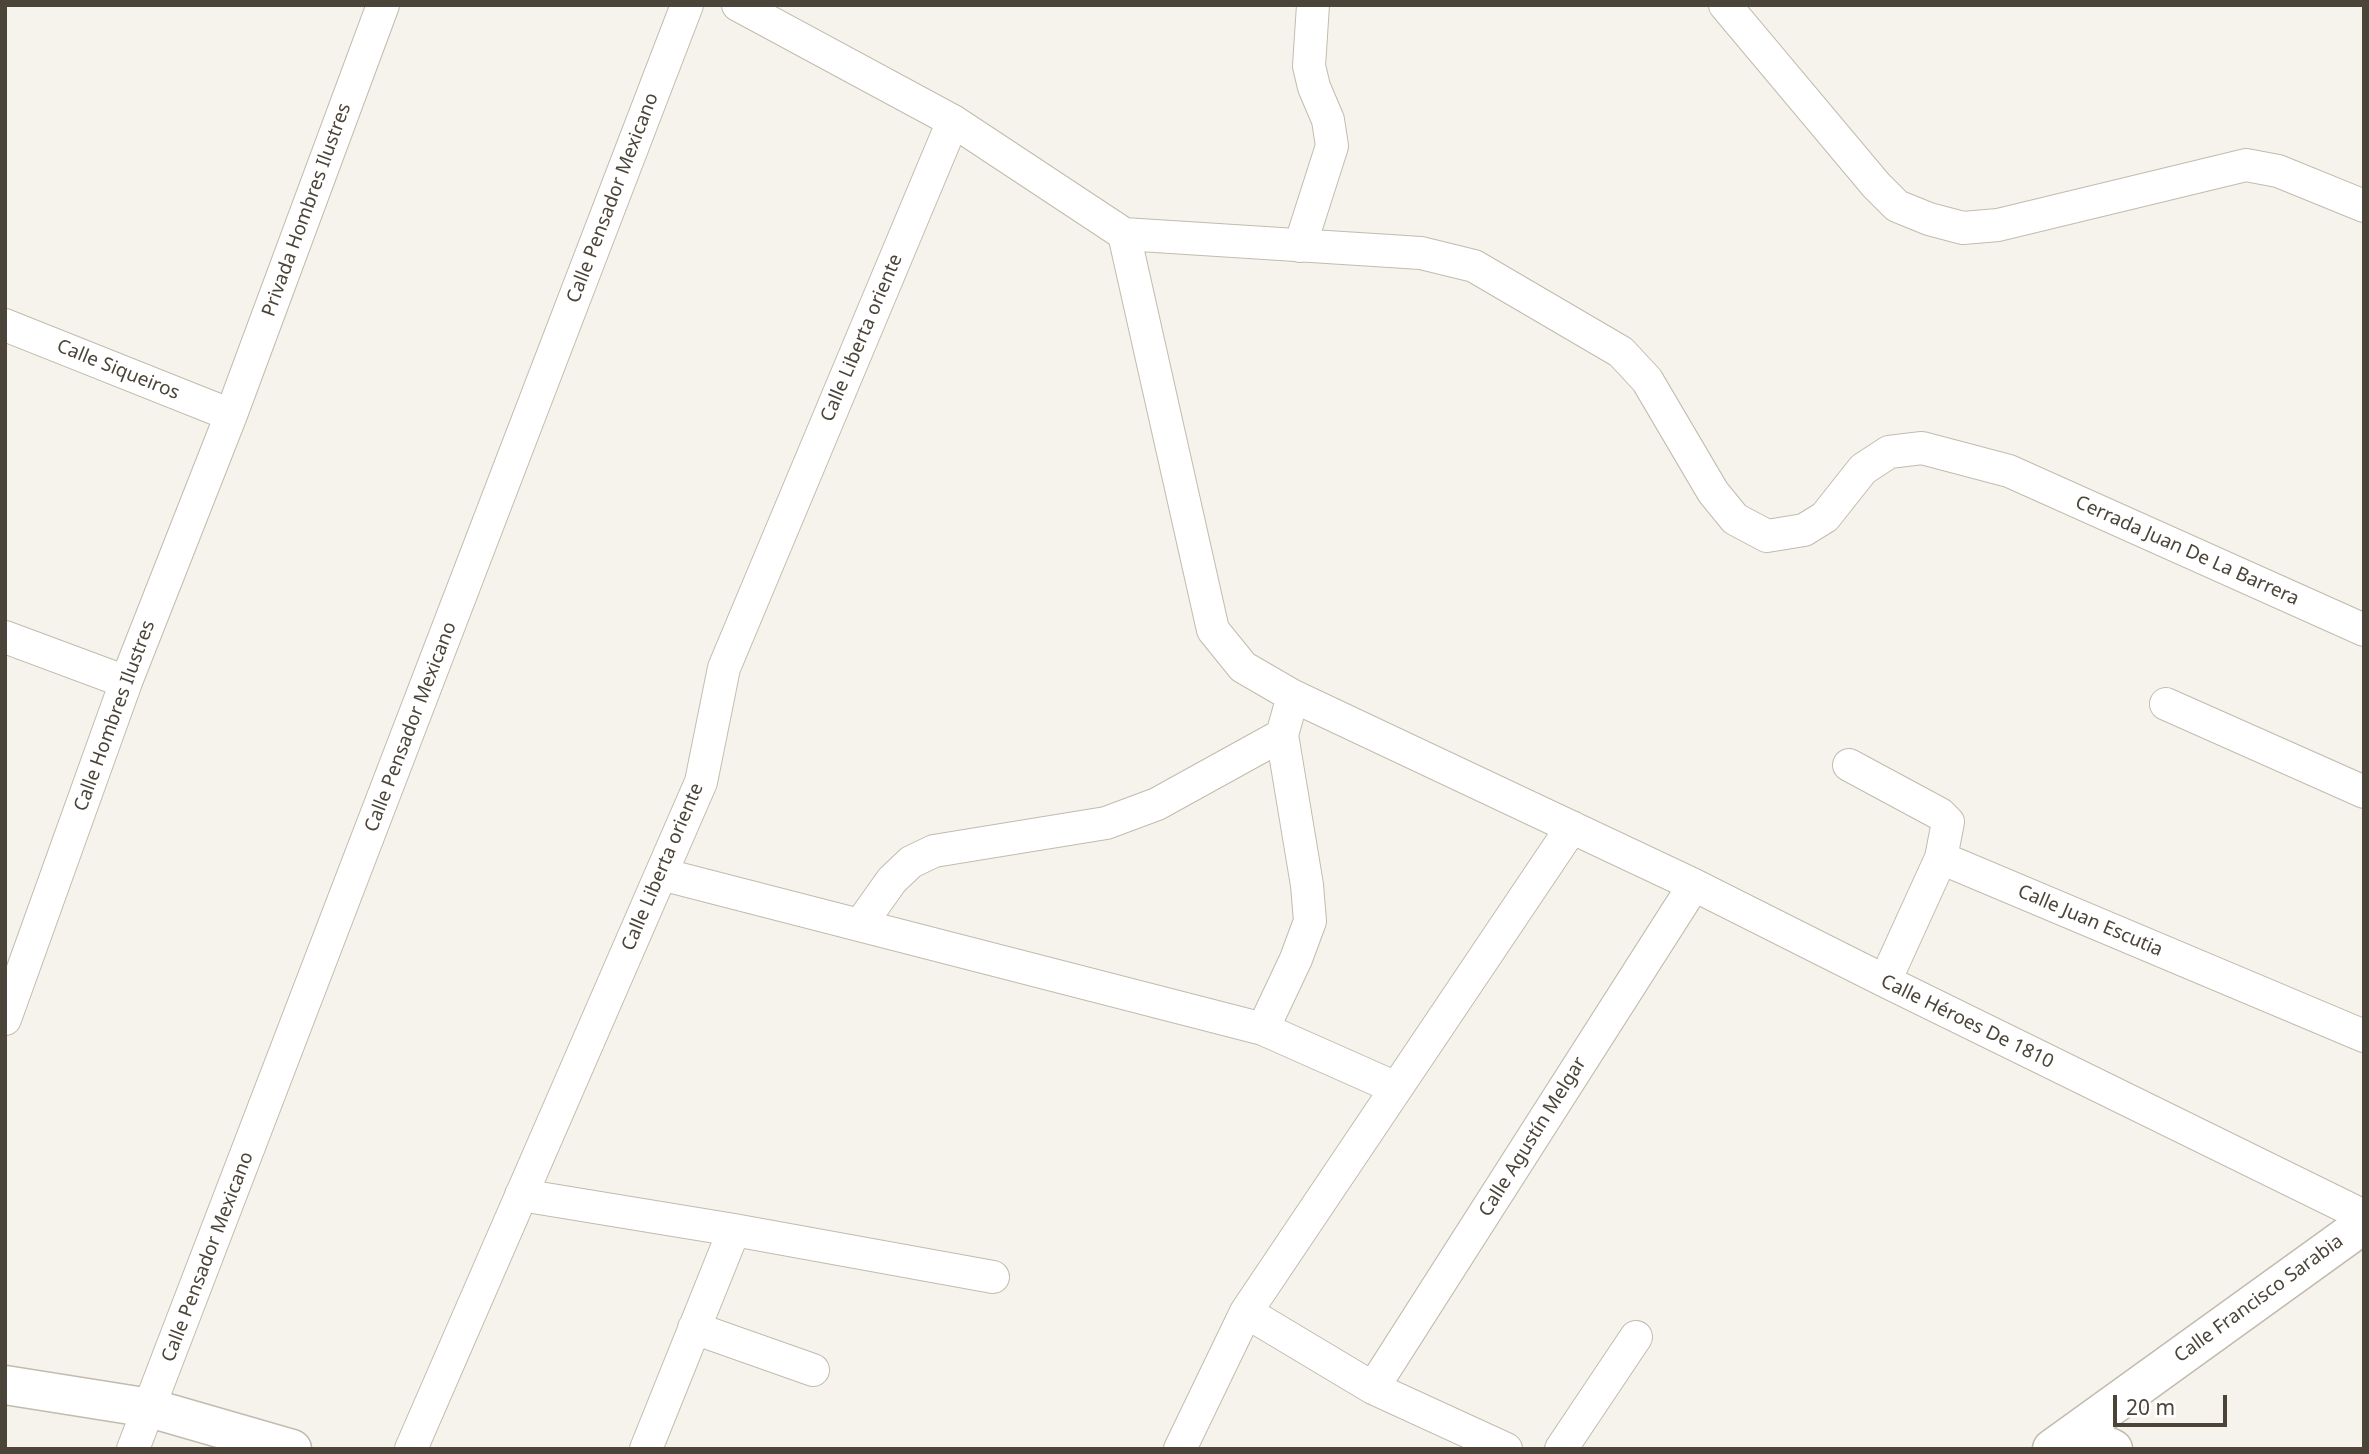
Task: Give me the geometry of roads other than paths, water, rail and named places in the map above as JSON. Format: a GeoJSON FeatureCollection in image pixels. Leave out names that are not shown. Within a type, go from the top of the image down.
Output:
{"type":"FeatureCollection","features":[{"type":"Feature","properties":{"kind":"street","name":"Privada Hombres Ilustres"},"geometry":{"type":"LineString","coordinates":[[231,415],[383,5]]}},
{"type":"Feature","properties":{"kind":"street","name":"Calle Pensador Mexicano"},"geometry":{"type":"LineString","coordinates":[[133,1449],[687,5]]}},
{"type":"Feature","properties":{"kind":"street"},"geometry":{"type":"LineString","coordinates":[[738,5],[953,121],[1124,234]]}},
{"type":"Feature","properties":{"kind":"street"},"geometry":{"type":"LineString","coordinates":[[1300,246],[1332,146],[1328,120],[1314,88],[1309,66],[1313,5]]}},
{"type":"Feature","properties":{"kind":"street"},"geometry":{"type":"LineString","coordinates":[[1725,5],[1876,185],[1897,206],[1929,219],[1963,228],[1998,225],[2246,165],[2278,171],[2364,206]]}},
{"type":"Feature","properties":{"kind":"street","name":"Calle Liberta oriente"},"geometry":{"type":"LineString","coordinates":[[411,1449],[701,782],[724,668],[953,121]]}},
{"type":"Feature","properties":{"kind":"street","name":"Cerrada Juan De La Barrera"},"geometry":{"type":"LineString","coordinates":[[1124,234],[1421,253],[1474,266],[1622,352],[1647,380],[1713,492],[1735,519],[1767,536],[1804,530],[1825,517],[1863,469],[1889,452],[1922,448],[2009,471],[2364,630]]}},
{"type":"Feature","properties":{"kind":"street","name":"Calle Héroes De 1810"},"geometry":{"type":"LineString","coordinates":[[1124,234],[1213,630],[1243,667],[1293,696],[1694,885],[2364,1216]]}},
{"type":"Feature","properties":{"kind":"street","name":"Calle Siqueiros"},"geometry":{"type":"LineString","coordinates":[[5,325],[231,415]]}},
{"type":"Feature","properties":{"kind":"street","name":"Calle Hombres Ilustres"},"geometry":{"type":"LineString","coordinates":[[5,1019],[126,682],[231,415]]}},
{"type":"Feature","properties":{"kind":"street"},"geometry":{"type":"LineString","coordinates":[[5,637],[126,682]]}},
{"type":"Feature","properties":{"kind":"street"},"geometry":{"type":"LineString","coordinates":[[1263,1029],[1310,921],[1307,885],[1282,735],[1293,696]]}},
{"type":"Feature","properties":{"kind":"street"},"geometry":{"type":"LineString","coordinates":[[2166,704],[2364,792]]}},
{"type":"Feature","properties":{"kind":"street"},"geometry":{"type":"LineString","coordinates":[[860,925],[892,880],[911,862],[934,851],[1106,823],[1157,804],[1282,735]]}},
{"type":"Feature","properties":{"kind":"street"},"geometry":{"type":"LineString","coordinates":[[1849,765],[1940,814],[1948,822],[1941,858],[1885,981]]}},
{"type":"Feature","properties":{"kind":"street"},"geometry":{"type":"LineString","coordinates":[[1180,1449],[1246,1312],[1572,827]]}},
{"type":"Feature","properties":{"kind":"street","name":"Calle Juan Escutia"},"geometry":{"type":"LineString","coordinates":[[1941,858],[2364,1036]]}},
{"type":"Feature","properties":{"kind":"street"},"geometry":{"type":"LineString","coordinates":[[661,874],[1263,1029],[1396,1088]]}},
{"type":"Feature","properties":{"kind":"street","name":"Calle Agustín Melgar"},"geometry":{"type":"LineString","coordinates":[[1373,1388],[1694,885]]}},
{"type":"Feature","properties":{"kind":"street"},"geometry":{"type":"LineString","coordinates":[[521,1195],[734,1230],[993,1278]]}},
{"type":"Feature","properties":{"kind":"street","name":"Calle Francisco Sarabia"},"geometry":{"type":"LineString","coordinates":[[2064,1441],[2364,1224]]}},
{"type":"Feature","properties":{"kind":"street"},"geometry":{"type":"LineString","coordinates":[[646,1449],[734,1230]]}},
{"type":"Feature","properties":{"kind":"street"},"geometry":{"type":"LineString","coordinates":[[1246,1312],[1373,1388],[1506,1449]]}},
{"type":"Feature","properties":{"kind":"street"},"geometry":{"type":"LineString","coordinates":[[694,1328],[813,1370]]}},
{"type":"Feature","properties":{"kind":"street"},"geometry":{"type":"LineString","coordinates":[[1561,1449],[1636,1337]]}},
{"type":"Feature","properties":{"kind":"street"},"geometry":{"type":"LineString","coordinates":[[5,1385],[150,1408],[292,1449]]}},
{"type":"Feature","properties":{"kind":"street"},"geometry":{"type":"LineString","coordinates":[[2064,1441],[2113,1449]]}}]}
